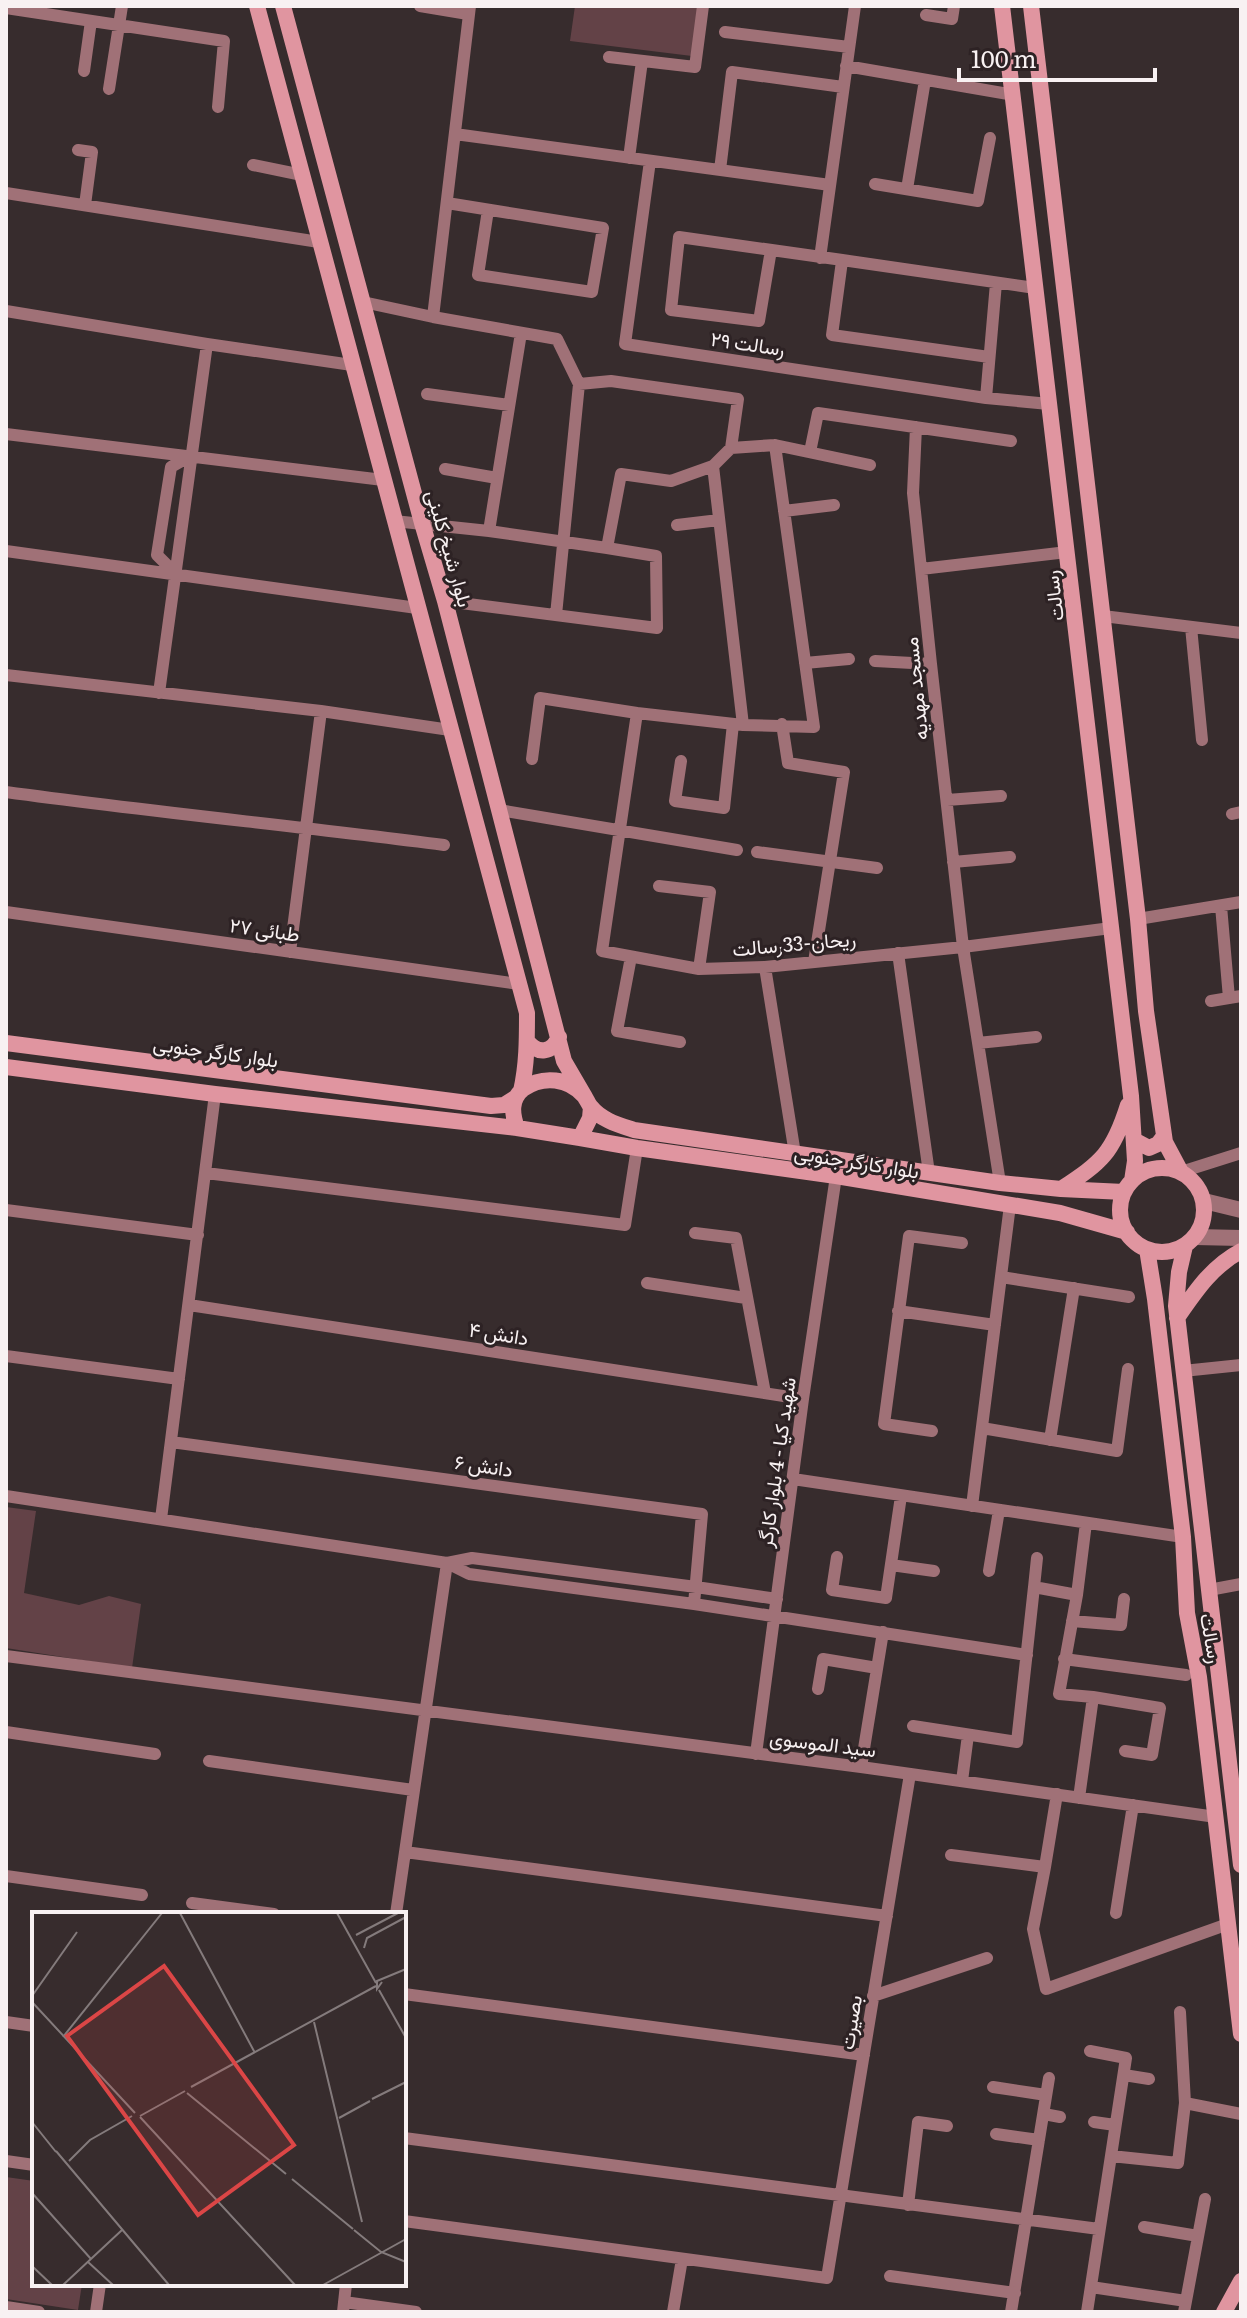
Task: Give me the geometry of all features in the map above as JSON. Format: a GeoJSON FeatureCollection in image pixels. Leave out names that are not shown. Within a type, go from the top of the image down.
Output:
{"type":"FeatureCollection","features":[{"type":"Feature","properties":{"kind":"main road"},"geometry":{"type":"LineString","coordinates":[[257,6],[527,1013],[527,1041],[513,1108],[517,1128],[580,1138],[587,1129],[588,1102],[577,1088],[566,1082],[542,1080],[530,1084],[518,1095]]}},
{"type":"Feature","properties":{"kind":"main road","name":"بلوار شیخ کلینی"},"geometry":{"type":"LineString","coordinates":[[283,6],[445,601],[564,1061],[588,1102]]}},
{"type":"Feature","properties":{"kind":"main road","name":"رسالت"},"geometry":{"type":"LineString","coordinates":[[1002,6],[1131,1096],[1135,1161],[1128,1186]]}},
{"type":"Feature","properties":{"kind":"main road"},"geometry":{"type":"LineString","coordinates":[[1031,6],[1138,919],[1146,1011],[1165,1142],[1181,1172]]}},
{"type":"Feature","properties":{"kind":"main road"},"geometry":{"type":"LineString","coordinates":[[1014,95],[1041,93]]}},
{"type":"Feature","properties":{"kind":"main road"},"geometry":{"type":"LineString","coordinates":[[527,1041],[540,1051],[549,1050],[559,1037]]}},
{"type":"Feature","properties":{"kind":"main road","name":"بلوار کارگر جنوبی"},"geometry":{"type":"LineString","coordinates":[[6,1043],[491,1106],[504,1105],[518,1095]]}},
{"type":"Feature","properties":{"kind":"main road","name":"بلوار کارگر جنوبی"},"geometry":{"type":"LineString","coordinates":[[6,1067],[517,1128]]}},
{"type":"Feature","properties":{"kind":"main road"},"geometry":{"type":"LineString","coordinates":[[1061,1189],[1110,1151],[1131,1096]]}},
{"type":"Feature","properties":{"kind":"main road","name":"بلوار کارگر جنوبی"},"geometry":{"type":"LineString","coordinates":[[588,1102],[613,1123],[634,1130],[1000,1183],[1061,1189],[1128,1186]]}},
{"type":"Feature","properties":{"kind":"main road"},"geometry":{"type":"LineString","coordinates":[[1134,1140],[1149,1148],[1158,1144],[1164,1136]]}},
{"type":"Feature","properties":{"kind":"main road","name":"بلوار کارگر جنوبی"},"geometry":{"type":"LineString","coordinates":[[580,1138],[1060,1213],[1127,1232]]}},
{"type":"Feature","properties":{"kind":"main road"},"geometry":{"type":"LineString","coordinates":[[1155,1168],[1181,1172],[1192,1179],[1204,1201],[1205,1214],[1201,1226],[1190,1242],[1173,1251],[1147,1249],[1127,1232],[1121,1219],[1120,1205],[1128,1186],[1142,1172],[1155,1168]]}},
{"type":"Feature","properties":{"kind":"main road","name":"رسالت"},"geometry":{"type":"LineString","coordinates":[[1190,1242],[1179,1272],[1176,1306],[1238,1813],[1241,1865]]}},
{"type":"Feature","properties":{"kind":"main road","name":"رسالت"},"geometry":{"type":"LineString","coordinates":[[1147,1249],[1183,1537],[1187,1613],[1199,1677],[1241,2034]]}},
{"type":"Feature","properties":{"kind":"main road"},"geometry":{"type":"LineString","coordinates":[[1177,1318],[1208,1275],[1241,1251]]}},
{"type":"Feature","properties":{"kind":"main road"},"geometry":{"type":"LineString","coordinates":[[1224,2312],[1241,2281]]}},
{"type":"Feature","properties":{"kind":"street"},"geometry":{"type":"LineString","coordinates":[[109,89],[122,6]]}},
{"type":"Feature","properties":{"kind":"street"},"geometry":{"type":"LineString","coordinates":[[420,6],[469,10],[433,317]]}},
{"type":"Feature","properties":{"kind":"street"},"geometry":{"type":"LineString","coordinates":[[609,57],[695,67],[703,6]]}},
{"type":"Feature","properties":{"kind":"street"},"geometry":{"type":"LineString","coordinates":[[820,258],[855,6]]}},
{"type":"Feature","properties":{"kind":"street"},"geometry":{"type":"LineString","coordinates":[[926,15],[952,19],[954,6]]}},
{"type":"Feature","properties":{"kind":"street"},"geometry":{"type":"LineString","coordinates":[[6,8],[66,12],[91,21],[224,41],[218,107]]}},
{"type":"Feature","properties":{"kind":"street"},"geometry":{"type":"LineString","coordinates":[[84,71],[91,21]]}},
{"type":"Feature","properties":{"kind":"street"},"geometry":{"type":"LineString","coordinates":[[725,32],[849,47]]}},
{"type":"Feature","properties":{"kind":"street"},"geometry":{"type":"LineString","coordinates":[[629,158],[642,61]]}},
{"type":"Feature","properties":{"kind":"street"},"geometry":{"type":"LineString","coordinates":[[846,66],[1014,95]]}},
{"type":"Feature","properties":{"kind":"street"},"geometry":{"type":"LineString","coordinates":[[720,170],[732,72],[843,87]]}},
{"type":"Feature","properties":{"kind":"street"},"geometry":{"type":"LineString","coordinates":[[907,189],[925,80]]}},
{"type":"Feature","properties":{"kind":"street"},"geometry":{"type":"LineString","coordinates":[[455,134],[830,185]]}},
{"type":"Feature","properties":{"kind":"street"},"geometry":{"type":"LineString","coordinates":[[875,184],[978,201],[990,138]]}},
{"type":"Feature","properties":{"kind":"street"},"geometry":{"type":"LineString","coordinates":[[78,150],[92,152],[85,205]]}},
{"type":"Feature","properties":{"kind":"street","name":"رسالت ۲۹"},"geometry":{"type":"LineString","coordinates":[[650,161],[625,344],[986,398],[1049,404]]}},
{"type":"Feature","properties":{"kind":"street"},"geometry":{"type":"LineString","coordinates":[[253,165],[302,175]]}},
{"type":"Feature","properties":{"kind":"street"},"geometry":{"type":"LineString","coordinates":[[6,193],[319,242]]}},
{"type":"Feature","properties":{"kind":"street"},"geometry":{"type":"LineString","coordinates":[[447,203],[603,228],[592,292],[478,275],[488,210]]}},
{"type":"Feature","properties":{"kind":"street"},"geometry":{"type":"LineString","coordinates":[[771,250],[759,321],[671,310],[679,237],[771,250],[820,258],[1035,288]]}},
{"type":"Feature","properties":{"kind":"street"},"geometry":{"type":"LineString","coordinates":[[842,261],[832,335],[989,357]]}},
{"type":"Feature","properties":{"kind":"street"},"geometry":{"type":"LineString","coordinates":[[986,398],[996,283]]}},
{"type":"Feature","properties":{"kind":"street"},"geometry":{"type":"LineString","coordinates":[[363,302],[557,339],[579,384],[556,615]]}},
{"type":"Feature","properties":{"kind":"street"},"geometry":{"type":"LineString","coordinates":[[6,311],[352,365]]}},
{"type":"Feature","properties":{"kind":"street"},"geometry":{"type":"LineString","coordinates":[[489,531],[521,333]]}},
{"type":"Feature","properties":{"kind":"street"},"geometry":{"type":"LineString","coordinates":[[159,693],[207,344]]}},
{"type":"Feature","properties":{"kind":"street"},"geometry":{"type":"LineString","coordinates":[[579,384],[611,381],[738,399],[731,448],[713,466],[671,481],[621,474],[607,548]]}},
{"type":"Feature","properties":{"kind":"street"},"geometry":{"type":"LineString","coordinates":[[427,394],[509,405]]}},
{"type":"Feature","properties":{"kind":"street"},"geometry":{"type":"LineString","coordinates":[[810,452],[818,413],[1011,441]]}},
{"type":"Feature","properties":{"kind":"street","name":"مسجد مهدیه"},"geometry":{"type":"LineString","coordinates":[[916,427],[913,493],[931,664],[963,947],[1000,1183]]}},
{"type":"Feature","properties":{"kind":"street"},"geometry":{"type":"LineString","coordinates":[[6,434],[383,480]]}},
{"type":"Feature","properties":{"kind":"street"},"geometry":{"type":"LineString","coordinates":[[731,448],[775,445],[870,465]]}},
{"type":"Feature","properties":{"kind":"street"},"geometry":{"type":"LineString","coordinates":[[532,759],[540,698],[738,724],[814,727],[775,445]]}},
{"type":"Feature","properties":{"kind":"street"},"geometry":{"type":"LineString","coordinates":[[176,574],[157,555],[171,467],[192,455]]}},
{"type":"Feature","properties":{"kind":"street"},"geometry":{"type":"LineString","coordinates":[[681,761],[675,801],[724,808],[738,724],[713,466]]}},
{"type":"Feature","properties":{"kind":"street"},"geometry":{"type":"LineString","coordinates":[[445,469],[497,478]]}},
{"type":"Feature","properties":{"kind":"street"},"geometry":{"type":"LineString","coordinates":[[784,511],[834,505]]}},
{"type":"Feature","properties":{"kind":"street"},"geometry":{"type":"LineString","coordinates":[[677,525],[719,520]]}},
{"type":"Feature","properties":{"kind":"street"},"geometry":{"type":"LineString","coordinates":[[394,521],[489,531],[656,556],[657,628],[445,601]]}},
{"type":"Feature","properties":{"kind":"street"},"geometry":{"type":"LineString","coordinates":[[6,551],[417,608]]}},
{"type":"Feature","properties":{"kind":"street"},"geometry":{"type":"LineString","coordinates":[[921,569],[1067,552]]}},
{"type":"Feature","properties":{"kind":"street"},"geometry":{"type":"LineString","coordinates":[[1103,616],[1241,633]]}},
{"type":"Feature","properties":{"kind":"street"},"geometry":{"type":"LineString","coordinates":[[1191,627],[1202,740]]}},
{"type":"Feature","properties":{"kind":"street"},"geometry":{"type":"LineString","coordinates":[[805,663],[849,659]]}},
{"type":"Feature","properties":{"kind":"street"},"geometry":{"type":"LineString","coordinates":[[875,661],[931,664]]}},
{"type":"Feature","properties":{"kind":"street"},"geometry":{"type":"LineString","coordinates":[[6,675],[321,711],[450,730]]}},
{"type":"Feature","properties":{"kind":"street"},"geometry":{"type":"LineString","coordinates":[[290,952],[321,711]]}},
{"type":"Feature","properties":{"kind":"street"},"geometry":{"type":"LineString","coordinates":[[619,831],[637,713]]}},
{"type":"Feature","properties":{"kind":"street"},"geometry":{"type":"LineString","coordinates":[[782,724],[788,763],[844,772],[814,962]]}},
{"type":"Feature","properties":{"kind":"street"},"geometry":{"type":"LineString","coordinates":[[6,792],[444,845]]}},
{"type":"Feature","properties":{"kind":"street"},"geometry":{"type":"LineString","coordinates":[[947,800],[1001,796]]}},
{"type":"Feature","properties":{"kind":"street"},"geometry":{"type":"LineString","coordinates":[[499,810],[737,850]]}},
{"type":"Feature","properties":{"kind":"street","name":"ریحان-33رسالت"},"geometry":{"type":"LineString","coordinates":[[619,831],[602,951],[631,957],[699,969],[765,967],[1111,928]]}},
{"type":"Feature","properties":{"kind":"street"},"geometry":{"type":"LineString","coordinates":[[757,852],[877,868]]}},
{"type":"Feature","properties":{"kind":"street"},"geometry":{"type":"LineString","coordinates":[[953,862],[1010,857]]}},
{"type":"Feature","properties":{"kind":"street"},"geometry":{"type":"LineString","coordinates":[[659,886],[710,892],[699,969]]}},
{"type":"Feature","properties":{"kind":"street"},"geometry":{"type":"LineString","coordinates":[[1138,919],[1241,902]]}},
{"type":"Feature","properties":{"kind":"street"},"geometry":{"type":"LineString","coordinates":[[1211,1001],[1235,997],[1221,906]]}},
{"type":"Feature","properties":{"kind":"street","name":"طبائی ۲۷"},"geometry":{"type":"LineString","coordinates":[[6,912],[519,984]]}},
{"type":"Feature","properties":{"kind":"street"},"geometry":{"type":"LineString","coordinates":[[898,953],[929,1173]]}},
{"type":"Feature","properties":{"kind":"street"},"geometry":{"type":"LineString","coordinates":[[631,957],[617,1031],[680,1042]]}},
{"type":"Feature","properties":{"kind":"street"},"geometry":{"type":"LineString","coordinates":[[765,967],[795,1154]]}},
{"type":"Feature","properties":{"kind":"street"},"geometry":{"type":"LineString","coordinates":[[978,1043],[1036,1037]]}},
{"type":"Feature","properties":{"kind":"street"},"geometry":{"type":"LineString","coordinates":[[161,1519],[215,1094]]}},
{"type":"Feature","properties":{"kind":"street"},"geometry":{"type":"LineString","coordinates":[[206,1173],[625,1225],[637,1148]]}},
{"type":"Feature","properties":{"kind":"street"},"geometry":{"type":"LineString","coordinates":[[1181,1172],[1241,1153]]}},
{"type":"Feature","properties":{"kind":"street","name":"شهید کیا - 4 بلوار کارگر"},"geometry":{"type":"LineString","coordinates":[[756,1754],[836,1176]]}},
{"type":"Feature","properties":{"kind":"street"},"geometry":{"type":"LineString","coordinates":[[1204,1201],[1241,1210]]}},
{"type":"Feature","properties":{"kind":"street"},"geometry":{"type":"LineString","coordinates":[[972,1506],[1010,1205]]}},
{"type":"Feature","properties":{"kind":"street"},"geometry":{"type":"LineString","coordinates":[[6,1210],[198,1235]]}},
{"type":"Feature","properties":{"kind":"street"},"geometry":{"type":"LineString","coordinates":[[695,1233],[736,1238],[765,1393]]}},
{"type":"Feature","properties":{"kind":"street"},"geometry":{"type":"LineString","coordinates":[[932,1431],[884,1424],[909,1236],[962,1243]]}},
{"type":"Feature","properties":{"kind":"street"},"geometry":{"type":"LineString","coordinates":[[1190,1242],[1241,1238]]}},
{"type":"Feature","properties":{"kind":"street"},"geometry":{"type":"LineString","coordinates":[[1001,1277],[1129,1297]]}},
{"type":"Feature","properties":{"kind":"street"},"geometry":{"type":"LineString","coordinates":[[647,1283],[746,1298]]}},
{"type":"Feature","properties":{"kind":"street"},"geometry":{"type":"LineString","coordinates":[[1050,1440],[1074,1288]]}},
{"type":"Feature","properties":{"kind":"street","name":"دانش ۴"},"geometry":{"type":"LineString","coordinates":[[189,1305],[803,1399]]}},
{"type":"Feature","properties":{"kind":"street"},"geometry":{"type":"LineString","coordinates":[[898,1311],[995,1325]]}},
{"type":"Feature","properties":{"kind":"street"},"geometry":{"type":"LineString","coordinates":[[6,1356],[179,1379]]}},
{"type":"Feature","properties":{"kind":"street"},"geometry":{"type":"LineString","coordinates":[[1183,1371],[1241,1365]]}},
{"type":"Feature","properties":{"kind":"street"},"geometry":{"type":"LineString","coordinates":[[982,1428],[1117,1451],[1128,1369]]}},
{"type":"Feature","properties":{"kind":"street","name":"دانش ۶"},"geometry":{"type":"LineString","coordinates":[[171,1442],[702,1514],[694,1604]]}},
{"type":"Feature","properties":{"kind":"street"},"geometry":{"type":"LineString","coordinates":[[793,1479],[1183,1537]]}},
{"type":"Feature","properties":{"kind":"street"},"geometry":{"type":"LineString","coordinates":[[6,1496],[447,1563],[469,1574],[694,1604],[1027,1655]]}},
{"type":"Feature","properties":{"kind":"street"},"geometry":{"type":"LineString","coordinates":[[837,1557],[832,1590],[886,1598],[901,1496]]}},
{"type":"Feature","properties":{"kind":"street"},"geometry":{"type":"LineString","coordinates":[[989,1571],[999,1510]]}},
{"type":"Feature","properties":{"kind":"street"},"geometry":{"type":"LineString","coordinates":[[1086,1523],[1059,1694],[1160,1708],[1152,1755],[1125,1751]]}},
{"type":"Feature","properties":{"kind":"street"},"geometry":{"type":"LineString","coordinates":[[447,1563],[472,1558],[777,1599]]}},
{"type":"Feature","properties":{"kind":"street"},"geometry":{"type":"LineString","coordinates":[[913,1726],[1017,1742],[1037,1558]]}},
{"type":"Feature","properties":{"kind":"street"},"geometry":{"type":"LineString","coordinates":[[396,1912],[447,1563]]}},
{"type":"Feature","properties":{"kind":"street"},"geometry":{"type":"LineString","coordinates":[[891,1565],[934,1571]]}},
{"type":"Feature","properties":{"kind":"street"},"geometry":{"type":"LineString","coordinates":[[569,1587],[572,1571]]}},
{"type":"Feature","properties":{"kind":"street"},"geometry":{"type":"LineString","coordinates":[[1209,1590],[1241,1584]]}},
{"type":"Feature","properties":{"kind":"street"},"geometry":{"type":"LineString","coordinates":[[1034,1587],[1077,1595]]}},
{"type":"Feature","properties":{"kind":"street"},"geometry":{"type":"LineString","coordinates":[[1072,1621],[1121,1625],[1124,1599]]}},
{"type":"Feature","properties":{"kind":"street"},"geometry":{"type":"LineString","coordinates":[[861,1767],[883,1632]]}},
{"type":"Feature","properties":{"kind":"street","name":"سید الموسوی"},"geometry":{"type":"LineString","coordinates":[[6,1656],[861,1767],[1216,1817]]}},
{"type":"Feature","properties":{"kind":"street"},"geometry":{"type":"LineString","coordinates":[[818,1689],[823,1659],[877,1668]]}},
{"type":"Feature","properties":{"kind":"street"},"geometry":{"type":"LineString","coordinates":[[1064,1659],[1186,1675]]}},
{"type":"Feature","properties":{"kind":"street"},"geometry":{"type":"LineString","coordinates":[[1079,1798],[1093,1697]]}},
{"type":"Feature","properties":{"kind":"street"},"geometry":{"type":"LineString","coordinates":[[6,1732],[155,1754]]}},
{"type":"Feature","properties":{"kind":"street"},"geometry":{"type":"LineString","coordinates":[[962,1781],[968,1735]]}},
{"type":"Feature","properties":{"kind":"street"},"geometry":{"type":"LineString","coordinates":[[209,1761],[413,1790]]}},
{"type":"Feature","properties":{"kind":"street","name":"بصیرت"},"geometry":{"type":"LineString","coordinates":[[682,2259],[827,2278],[910,1774]]}},
{"type":"Feature","properties":{"kind":"street"},"geometry":{"type":"LineString","coordinates":[[1057,1794],[1033,1929],[1046,1989],[1228,1924]]}},
{"type":"Feature","properties":{"kind":"street"},"geometry":{"type":"LineString","coordinates":[[1116,1913],[1133,1805]]}},
{"type":"Feature","properties":{"kind":"street"},"geometry":{"type":"LineString","coordinates":[[405,1852],[887,1916]]}},
{"type":"Feature","properties":{"kind":"street"},"geometry":{"type":"LineString","coordinates":[[951,1855],[1045,1867]]}},
{"type":"Feature","properties":{"kind":"street"},"geometry":{"type":"LineString","coordinates":[[6,1876],[142,1895]]}},
{"type":"Feature","properties":{"kind":"street"},"geometry":{"type":"LineString","coordinates":[[192,1903],[259,1912]]}},
{"type":"Feature","properties":{"kind":"street"},"geometry":{"type":"LineString","coordinates":[[873,1996],[987,1958]]}},
{"type":"Feature","properties":{"kind":"street"},"geometry":{"type":"LineString","coordinates":[[406,1994],[864,2055]]}},
{"type":"Feature","properties":{"kind":"street"},"geometry":{"type":"LineString","coordinates":[[1111,2156],[1178,2163],[1185,2103],[1180,2012]]}},
{"type":"Feature","properties":{"kind":"street"},"geometry":{"type":"LineString","coordinates":[[6,2022],[32,2026]]}},
{"type":"Feature","properties":{"kind":"street"},"geometry":{"type":"LineString","coordinates":[[1087,2312],[1126,2058],[1090,2051]]}},
{"type":"Feature","properties":{"kind":"street"},"geometry":{"type":"LineString","coordinates":[[1124,2075],[1149,2079]]}},
{"type":"Feature","properties":{"kind":"street"},"geometry":{"type":"LineString","coordinates":[[1011,2312],[1049,2078]]}},
{"type":"Feature","properties":{"kind":"street"},"geometry":{"type":"LineString","coordinates":[[993,2087],[1046,2095]]}},
{"type":"Feature","properties":{"kind":"street"},"geometry":{"type":"LineString","coordinates":[[1185,2103],[1241,2114]]}},
{"type":"Feature","properties":{"kind":"street"},"geometry":{"type":"LineString","coordinates":[[1044,2114],[1060,2117]]}},
{"type":"Feature","properties":{"kind":"street"},"geometry":{"type":"LineString","coordinates":[[908,2205],[918,2122],[947,2126]]}},
{"type":"Feature","properties":{"kind":"street"},"geometry":{"type":"LineString","coordinates":[[1094,2122],[1115,2125]]}},
{"type":"Feature","properties":{"kind":"street"},"geometry":{"type":"LineString","coordinates":[[996,2134],[1039,2140]]}},
{"type":"Feature","properties":{"kind":"street"},"geometry":{"type":"LineString","coordinates":[[406,2138],[1099,2229]]}},
{"type":"Feature","properties":{"kind":"street"},"geometry":{"type":"LineString","coordinates":[[6,2161],[32,2165]]}},
{"type":"Feature","properties":{"kind":"street"},"geometry":{"type":"LineString","coordinates":[[1091,2287],[1185,2306],[1205,2199]]}},
{"type":"Feature","properties":{"kind":"street"},"geometry":{"type":"LineString","coordinates":[[406,2221],[682,2259],[673,2312]]}},
{"type":"Feature","properties":{"kind":"street"},"geometry":{"type":"LineString","coordinates":[[1144,2227],[1198,2236]]}},
{"type":"Feature","properties":{"kind":"street"},"geometry":{"type":"LineString","coordinates":[[890,2276],[1015,2293]]}},
{"type":"Feature","properties":{"kind":"street"},"geometry":{"type":"LineString","coordinates":[[96,2312],[100,2286]]}},
{"type":"Feature","properties":{"kind":"street"},"geometry":{"type":"LineString","coordinates":[[346,2286],[343,2307],[416,2312]]}},
{"type":"Feature","properties":{"kind":"street"},"geometry":{"type":"LineString","coordinates":[[6,2307],[39,2312]]}},
{"type":"Feature","properties":{"kind":"shaded area"},"geometry":{"type":"Polygon","coordinates":[[[575,6],[698,6],[692,56],[570,41],[575,6]]]}},
{"type":"Feature","properties":{"kind":"shaded area"},"geometry":{"type":"Polygon","coordinates":[[[6,1507],[36,1511],[24,1593],[79,1605],[109,1596],[141,1604],[132,1668],[6,1648],[6,1507]]]}},
{"type":"Feature","properties":{"kind":"shaded area"},"geometry":{"type":"Polygon","coordinates":[[[6,2177],[32,2181],[32,2286],[82,2286],[78,2310],[6,2299],[6,2177]]]}}]}
